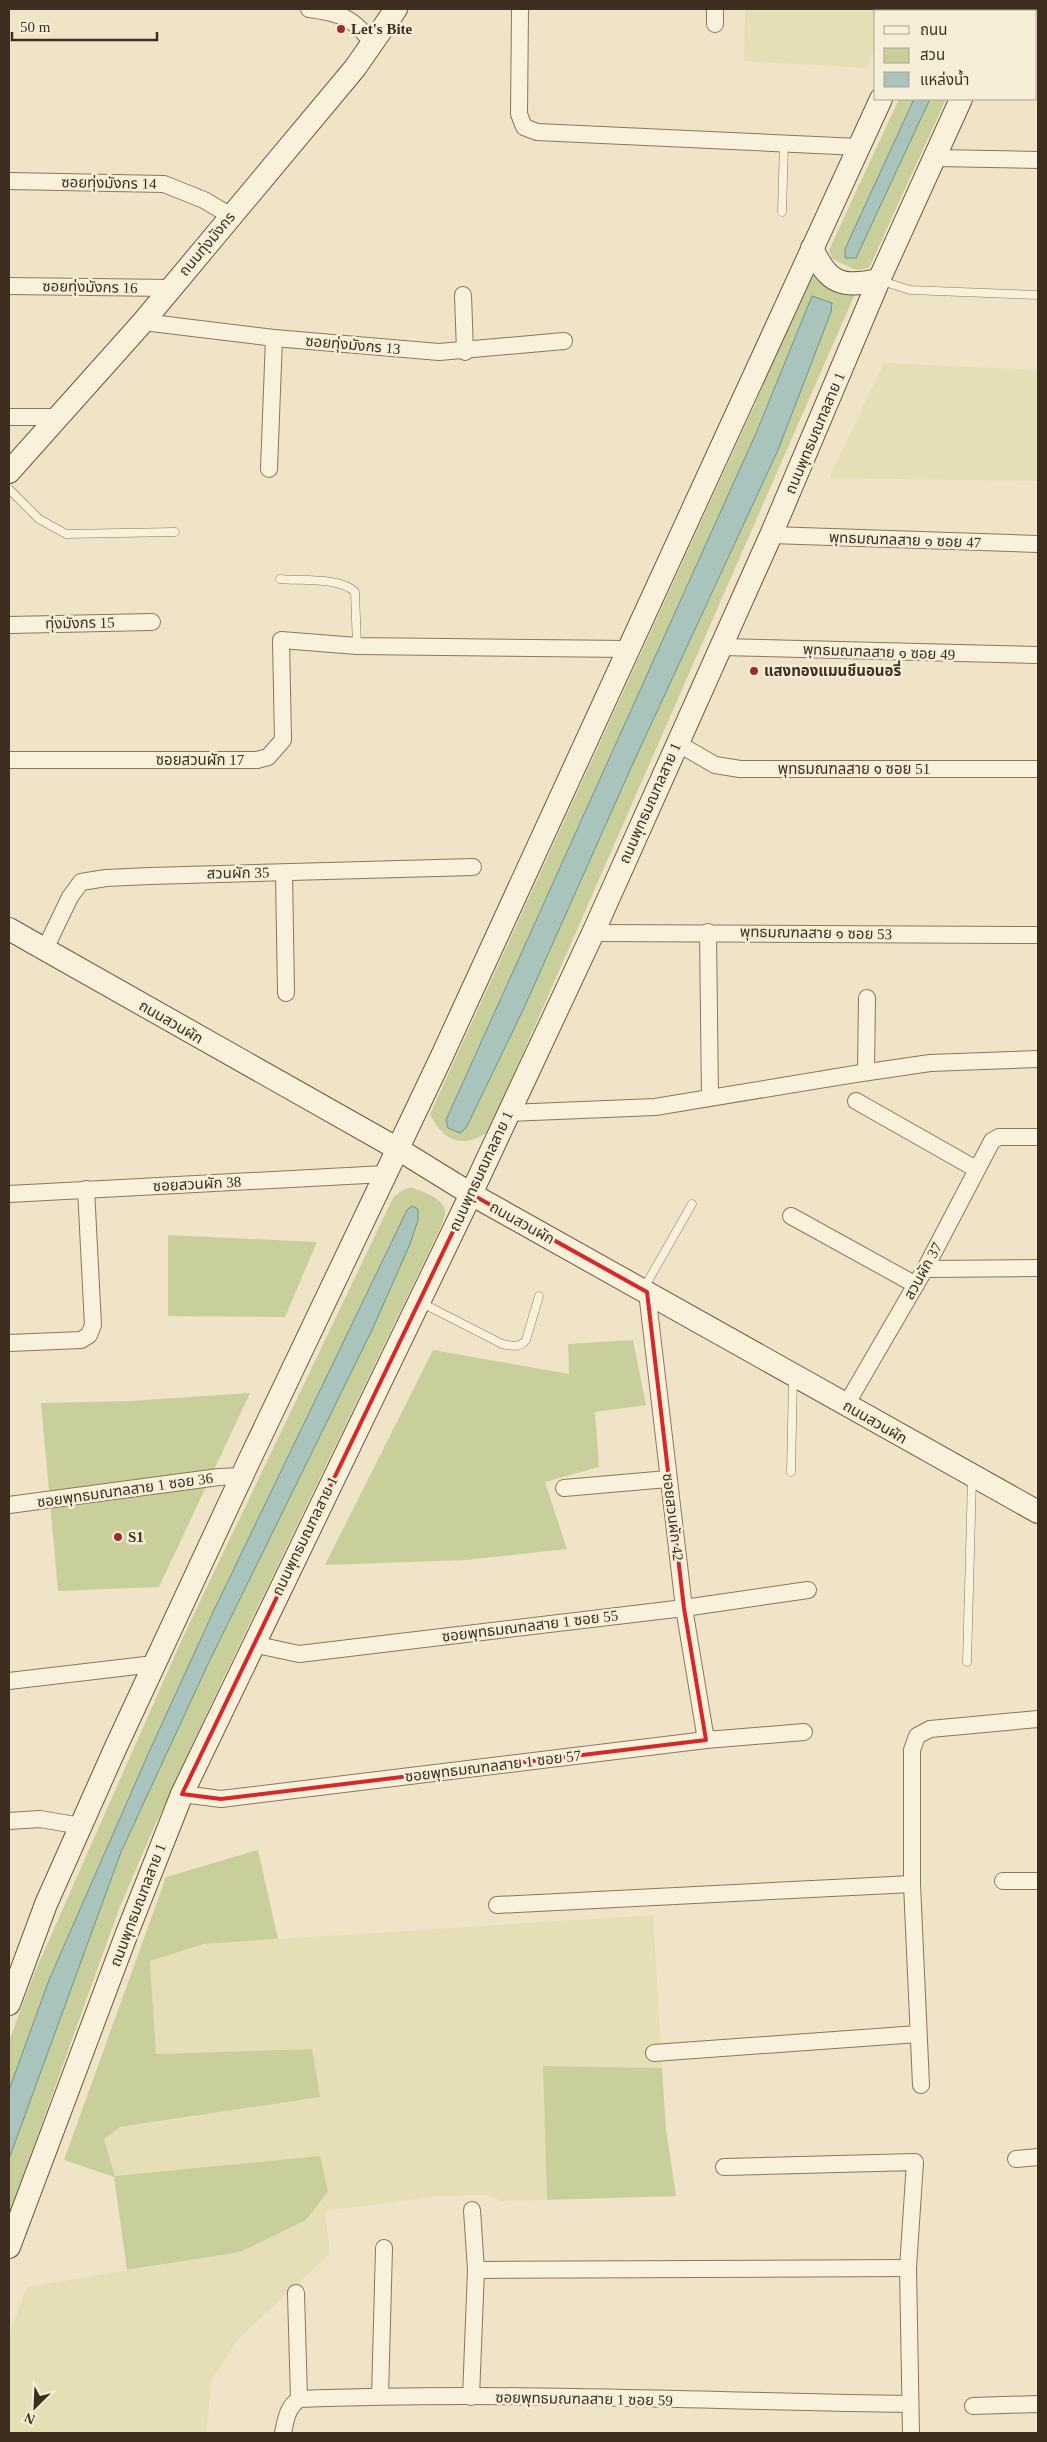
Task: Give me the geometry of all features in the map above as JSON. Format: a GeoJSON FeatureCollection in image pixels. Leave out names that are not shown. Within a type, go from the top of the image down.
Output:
{"type":"FeatureCollection","features":[{"type":"Feature","properties":{"kind":"main road","name":"ถนนทุ่งมังกร"},"geometry":{"type":"LineString","coordinates":[[9,472],[143,322],[356,68],[396,9]]}},
{"type":"Feature","properties":{"kind":"main road"},"geometry":{"type":"LineString","coordinates":[[9,2004],[46,1904],[154,1664],[385,1174],[406,1154],[629,649],[881,100]]}},
{"type":"Feature","properties":{"kind":"main road","name":"ถนนพุทธมณฑลสาย 1"},"geometry":{"type":"LineString","coordinates":[[9,2246],[127,1933],[182,1794],[418,1301],[464,1190],[508,1113],[593,933],[771,536],[879,280],[961,100]]}},
{"type":"Feature","properties":{"kind":"main road"},"geometry":{"type":"LineString","coordinates":[[812,248],[823,271],[832,279],[846,284],[879,280]]}},
{"type":"Feature","properties":{"kind":"main road","name":"ถนนสวนผัก"},"geometry":{"type":"LineString","coordinates":[[9,930],[406,1154],[464,1190],[972,1477],[1038,1512]]}},
{"type":"Feature","properties":{"kind":"street"},"geometry":{"type":"LineString","coordinates":[[309,9],[344,16],[359,26],[373,44]]}},
{"type":"Feature","properties":{"kind":"street"},"geometry":{"type":"LineString","coordinates":[[520,9],[519,114],[524,127],[538,132],[859,147]]}},
{"type":"Feature","properties":{"kind":"street"},"geometry":{"type":"LineString","coordinates":[[935,158],[1038,160]]}},
{"type":"Feature","properties":{"kind":"street","name":"ซอยทุ่งมังกร 14"},"geometry":{"type":"LineString","coordinates":[[9,181],[164,184],[204,200],[231,216]]}},
{"type":"Feature","properties":{"kind":"street","name":"ซอยทุ่งมังกร 16"},"geometry":{"type":"LineString","coordinates":[[9,286],[171,288]]}},
{"type":"Feature","properties":{"kind":"street"},"geometry":{"type":"LineString","coordinates":[[463,295],[465,352]]}},
{"type":"Feature","properties":{"kind":"street","name":"ซอยทุ่งมังกร 13"},"geometry":{"type":"LineString","coordinates":[[143,322],[274,338],[431,352],[465,352],[564,341]]}},
{"type":"Feature","properties":{"kind":"street"},"geometry":{"type":"LineString","coordinates":[[269,469],[274,338]]}},
{"type":"Feature","properties":{"kind":"street"},"geometry":{"type":"LineString","coordinates":[[9,417],[57,417]]}},
{"type":"Feature","properties":{"kind":"street","name":"พุทธมณฑลสาย ๑ ซอย 47"},"geometry":{"type":"LineString","coordinates":[[771,536],[1038,544]]}},
{"type":"Feature","properties":{"kind":"street","name":"ทุ่งมังกร 15"},"geometry":{"type":"LineString","coordinates":[[9,625],[152,622]]}},
{"type":"Feature","properties":{"kind":"street","name":"ซอยสวนผัก 17"},"geometry":{"type":"LineString","coordinates":[[9,760],[257,760],[268,757],[283,740],[281,640],[357,646]]}},
{"type":"Feature","properties":{"kind":"street"},"geometry":{"type":"LineString","coordinates":[[357,646],[629,649]]}},
{"type":"Feature","properties":{"kind":"street","name":"พุทธมณฑลสาย ๑ ซอย 49"},"geometry":{"type":"LineString","coordinates":[[720,647],[1038,655]]}},
{"type":"Feature","properties":{"kind":"street","name":"พุทธมณฑลสาย ๑ ซอย 51"},"geometry":{"type":"LineString","coordinates":[[677,743],[715,765],[740,769],[1038,769]]}},
{"type":"Feature","properties":{"kind":"street","name":"สวนผัก 35"},"geometry":{"type":"LineString","coordinates":[[45,949],[70,897],[81,882],[106,878],[473,867]]}},
{"type":"Feature","properties":{"kind":"street"},"geometry":{"type":"LineString","coordinates":[[284,872],[286,994]]}},
{"type":"Feature","properties":{"kind":"street"},"geometry":{"type":"LineString","coordinates":[[708,932],[710,1097]]}},
{"type":"Feature","properties":{"kind":"street","name":"พุทธมณฑลสาย ๑ ซอย 53"},"geometry":{"type":"LineString","coordinates":[[593,933],[708,932],[1038,935]]}},
{"type":"Feature","properties":{"kind":"street"},"geometry":{"type":"LineString","coordinates":[[866,1072],[868,998]]}},
{"type":"Feature","properties":{"kind":"street"},"geometry":{"type":"LineString","coordinates":[[508,1113],[655,1107],[866,1072],[930,1064],[1038,1059]]}},
{"type":"Feature","properties":{"kind":"street"},"geometry":{"type":"LineString","coordinates":[[856,1101],[976,1169]]}},
{"type":"Feature","properties":{"kind":"street","name":"สวนผัก 37"},"geometry":{"type":"LineString","coordinates":[[846,1405],[925,1269],[992,1141],[999,1137],[1038,1137]]}},
{"type":"Feature","properties":{"kind":"street","name":"ซอยสวนผัก 38"},"geometry":{"type":"LineString","coordinates":[[9,1194],[385,1174]]}},
{"type":"Feature","properties":{"kind":"street"},"geometry":{"type":"LineString","coordinates":[[9,1343],[81,1340],[89,1335],[93,1324],[86,1189]]}},
{"type":"Feature","properties":{"kind":"street"},"geometry":{"type":"LineString","coordinates":[[791,1216],[916,1285]]}},
{"type":"Feature","properties":{"kind":"street"},"geometry":{"type":"LineString","coordinates":[[925,1269],[1038,1268]]}},
{"type":"Feature","properties":{"kind":"street","name":"ซอยสวนผัก 42"},"geometry":{"type":"LineString","coordinates":[[645,1291],[684,1608],[706,1740]]}},
{"type":"Feature","properties":{"kind":"street","name":"ซอยพุทธมณฑลสาย 1 ซอย 36"},"geometry":{"type":"LineString","coordinates":[[9,1505],[219,1477],[242,1476]]}},
{"type":"Feature","properties":{"kind":"street"},"geometry":{"type":"LineString","coordinates":[[564,1488],[668,1479]]}},
{"type":"Feature","properties":{"kind":"street","name":"ซอยพุทธมณฑลสาย 1 ซอย 55"},"geometry":{"type":"LineString","coordinates":[[253,1644],[299,1654],[684,1608],[808,1590]]}},
{"type":"Feature","properties":{"kind":"street"},"geometry":{"type":"LineString","coordinates":[[9,1681],[154,1664]]}},
{"type":"Feature","properties":{"kind":"street"},"geometry":{"type":"LineString","coordinates":[[921,2085],[912,1884],[912,1750],[917,1736],[930,1728],[1038,1719]]}},
{"type":"Feature","properties":{"kind":"street","name":"ซอยพุทธมณฑลสาย 1 ซอย 57"},"geometry":{"type":"LineString","coordinates":[[182,1794],[221,1799],[706,1740],[804,1732]]}},
{"type":"Feature","properties":{"kind":"street"},"geometry":{"type":"LineString","coordinates":[[9,1821],[40,1819],[80,1826]]}},
{"type":"Feature","properties":{"kind":"street"},"geometry":{"type":"LineString","coordinates":[[1004,1881],[1038,1881]]}},
{"type":"Feature","properties":{"kind":"street"},"geometry":{"type":"LineString","coordinates":[[497,1905],[912,1884]]}},
{"type":"Feature","properties":{"kind":"street"},"geometry":{"type":"LineString","coordinates":[[654,2053],[918,2034]]}},
{"type":"Feature","properties":{"kind":"street"},"geometry":{"type":"LineString","coordinates":[[1016,2158],[1038,2157]]}},
{"type":"Feature","properties":{"kind":"street"},"geometry":{"type":"LineString","coordinates":[[724,2167],[915,2162],[908,2268],[911,2433]]}},
{"type":"Feature","properties":{"kind":"street"},"geometry":{"type":"LineString","coordinates":[[471,2397],[476,2270],[472,2210]]}},
{"type":"Feature","properties":{"kind":"street"},"geometry":{"type":"LineString","coordinates":[[380,2396],[384,2248]]}},
{"type":"Feature","properties":{"kind":"street"},"geometry":{"type":"LineString","coordinates":[[476,2270],[908,2268]]}},
{"type":"Feature","properties":{"kind":"street"},"geometry":{"type":"LineString","coordinates":[[283,2433],[287,2414],[292,2404],[299,2399],[296,2293]]}},
{"type":"Feature","properties":{"kind":"street","name":"ซอยพุทธมณฑลสาย 1 ซอย 59"},"geometry":{"type":"LineString","coordinates":[[299,2399],[380,2396],[909,2404]]}},
{"type":"Feature","properties":{"kind":"street"},"geometry":{"type":"LineString","coordinates":[[973,2406],[1038,2404]]}},
{"type":"Feature","properties":{"kind":"lane"},"geometry":{"type":"LineString","coordinates":[[782,212],[784,143]]}},
{"type":"Feature","properties":{"kind":"lane"},"geometry":{"type":"LineString","coordinates":[[879,280],[910,290],[1038,295]]}},
{"type":"Feature","properties":{"kind":"lane"},"geometry":{"type":"LineString","coordinates":[[9,489],[39,519],[66,534],[175,532]]}},
{"type":"Feature","properties":{"kind":"lane"},"geometry":{"type":"LineString","coordinates":[[280,580],[337,583],[349,586],[355,592],[357,646]]}},
{"type":"Feature","properties":{"kind":"lane"},"geometry":{"type":"LineString","coordinates":[[645,1291],[692,1204]]}},
{"type":"Feature","properties":{"kind":"lane"},"geometry":{"type":"LineString","coordinates":[[418,1301],[502,1344],[512,1347],[523,1344],[526,1340],[539,1296]]}},
{"type":"Feature","properties":{"kind":"lane"},"geometry":{"type":"LineString","coordinates":[[790,1472],[794,1375]]}},
{"type":"Feature","properties":{"kind":"lane"},"geometry":{"type":"LineString","coordinates":[[967,1662],[972,1477]]}},
{"type":"Feature","properties":{"kind":"highlighted area"},"geometry":{"type":"Polygon","coordinates":[[[471,1194],[647,1292],[684,1608],[706,1740],[221,1799],[182,1794],[471,1194]]]}},
{"type":"Feature","properties":{"kind":"shaded area"},"geometry":{"type":"Polygon","coordinates":[[[745,9],[892,9],[874,10],[874,50],[866,68],[744,61],[745,9]]]}},
{"type":"Feature","properties":{"kind":"shaded area"},"geometry":{"type":"Polygon","coordinates":[[[884,363],[1038,370],[1038,481],[829,478],[884,363]]]}},
{"type":"Feature","properties":{"kind":"shaded area"},"geometry":{"type":"Polygon","coordinates":[[[653,1915],[662,2068],[543,2066],[547,2200],[501,2201],[489,2195],[438,2196],[325,2211],[330,2254],[239,2338],[212,2379],[206,2433],[9,2433],[9,2335],[27,2287],[240,2252],[319,2156],[114,2177],[104,2139],[120,2127],[195,2117],[312,2049],[156,2054],[150,1961],[204,1944],[653,1915]]]}},
{"type":"Feature","properties":{"kind":"green space"},"geometry":{"type":"Polygon","coordinates":[[[899,100],[914,100],[845,249],[845,258],[856,258],[930,100],[946,100],[869,268],[856,270],[832,259],[829,250],[899,100]]]}},
{"type":"Feature","properties":{"kind":"green space"},"geometry":{"type":"Polygon","coordinates":[[[810,272],[825,286],[841,292],[855,294],[489,1131],[471,1140],[455,1140],[441,1131],[430,1114],[755,404],[810,272]],[[812,296],[757,431],[446,1120],[448,1128],[524,1008],[635,759],[778,450],[812,296]]]}},
{"type":"Feature","properties":{"kind":"green space"},"geometry":{"type":"Polygon","coordinates":[[[411,1187],[432,1196],[444,1208],[445,1213],[438,1233],[224,1677],[151,1834],[119,1909],[9,2215],[9,2159],[121,1852],[209,1662],[373,1328],[418,1220],[418,1209],[412,1206],[407,1210],[215,1608],[149,1752],[49,1980],[9,2090],[9,2041],[34,1974],[183,1637],[393,1198],[401,1191],[411,1187]]]}},
{"type":"Feature","properties":{"kind":"green space"},"geometry":{"type":"Polygon","coordinates":[[[168,1235],[317,1242],[285,1317],[168,1316],[168,1235]]]}},
{"type":"Feature","properties":{"kind":"green space"},"geometry":{"type":"Polygon","coordinates":[[[633,1340],[646,1405],[595,1412],[599,1467],[545,1482],[567,1549],[466,1560],[325,1565],[433,1350],[569,1374],[568,1344],[633,1340]]]}},
{"type":"Feature","properties":{"kind":"green space","name":"S1"},"geometry":{"type":"Polygon","coordinates":[[[250,1393],[159,1587],[58,1591],[41,1403],[130,1401],[250,1393]]]}},
{"type":"Feature","properties":{"kind":"green space"},"geometry":{"type":"Polygon","coordinates":[[[258,1850],[278,1939],[204,1944],[150,1961],[156,2054],[312,2049],[320,2097],[120,2127],[104,2139],[115,2176],[320,2156],[328,2191],[306,2220],[240,2252],[127,2270],[114,2177],[64,2160],[166,1877],[258,1850]]]}},
{"type":"Feature","properties":{"kind":"green space"},"geometry":{"type":"Polygon","coordinates":[[[543,2066],[662,2068],[666,2129],[676,2196],[547,2200],[543,2066]]]}},
{"type":"Feature","properties":{"kind":"water"},"geometry":{"type":"Polygon","coordinates":[[[914,100],[930,100],[856,258],[845,258],[845,249],[914,100]]]}},
{"type":"Feature","properties":{"kind":"water"},"geometry":{"type":"Polygon","coordinates":[[[812,296],[832,303],[831,312],[778,450],[635,759],[524,1008],[466,1128],[460,1133],[448,1128],[446,1120],[757,431],[812,296]]]}},
{"type":"Feature","properties":{"kind":"water"},"geometry":{"type":"Polygon","coordinates":[[[412,1206],[418,1209],[418,1220],[410,1244],[373,1328],[209,1662],[121,1852],[9,2159],[9,2090],[49,1980],[149,1752],[215,1608],[407,1210],[412,1206]]]}},
{"type":"Feature","properties":{"kind":"place","name":"Let's Bite"},"geometry":{"type":"Point","coordinates":[341,29]}},
{"type":"Feature","properties":{"kind":"place","name":"แสงทองแมนชีนอนอรี่"},"geometry":{"type":"Point","coordinates":[754,671]}},
{"type":"Feature","properties":{"kind":"place","name":"S1"},"geometry":{"type":"Point","coordinates":[118,1537]}}]}
